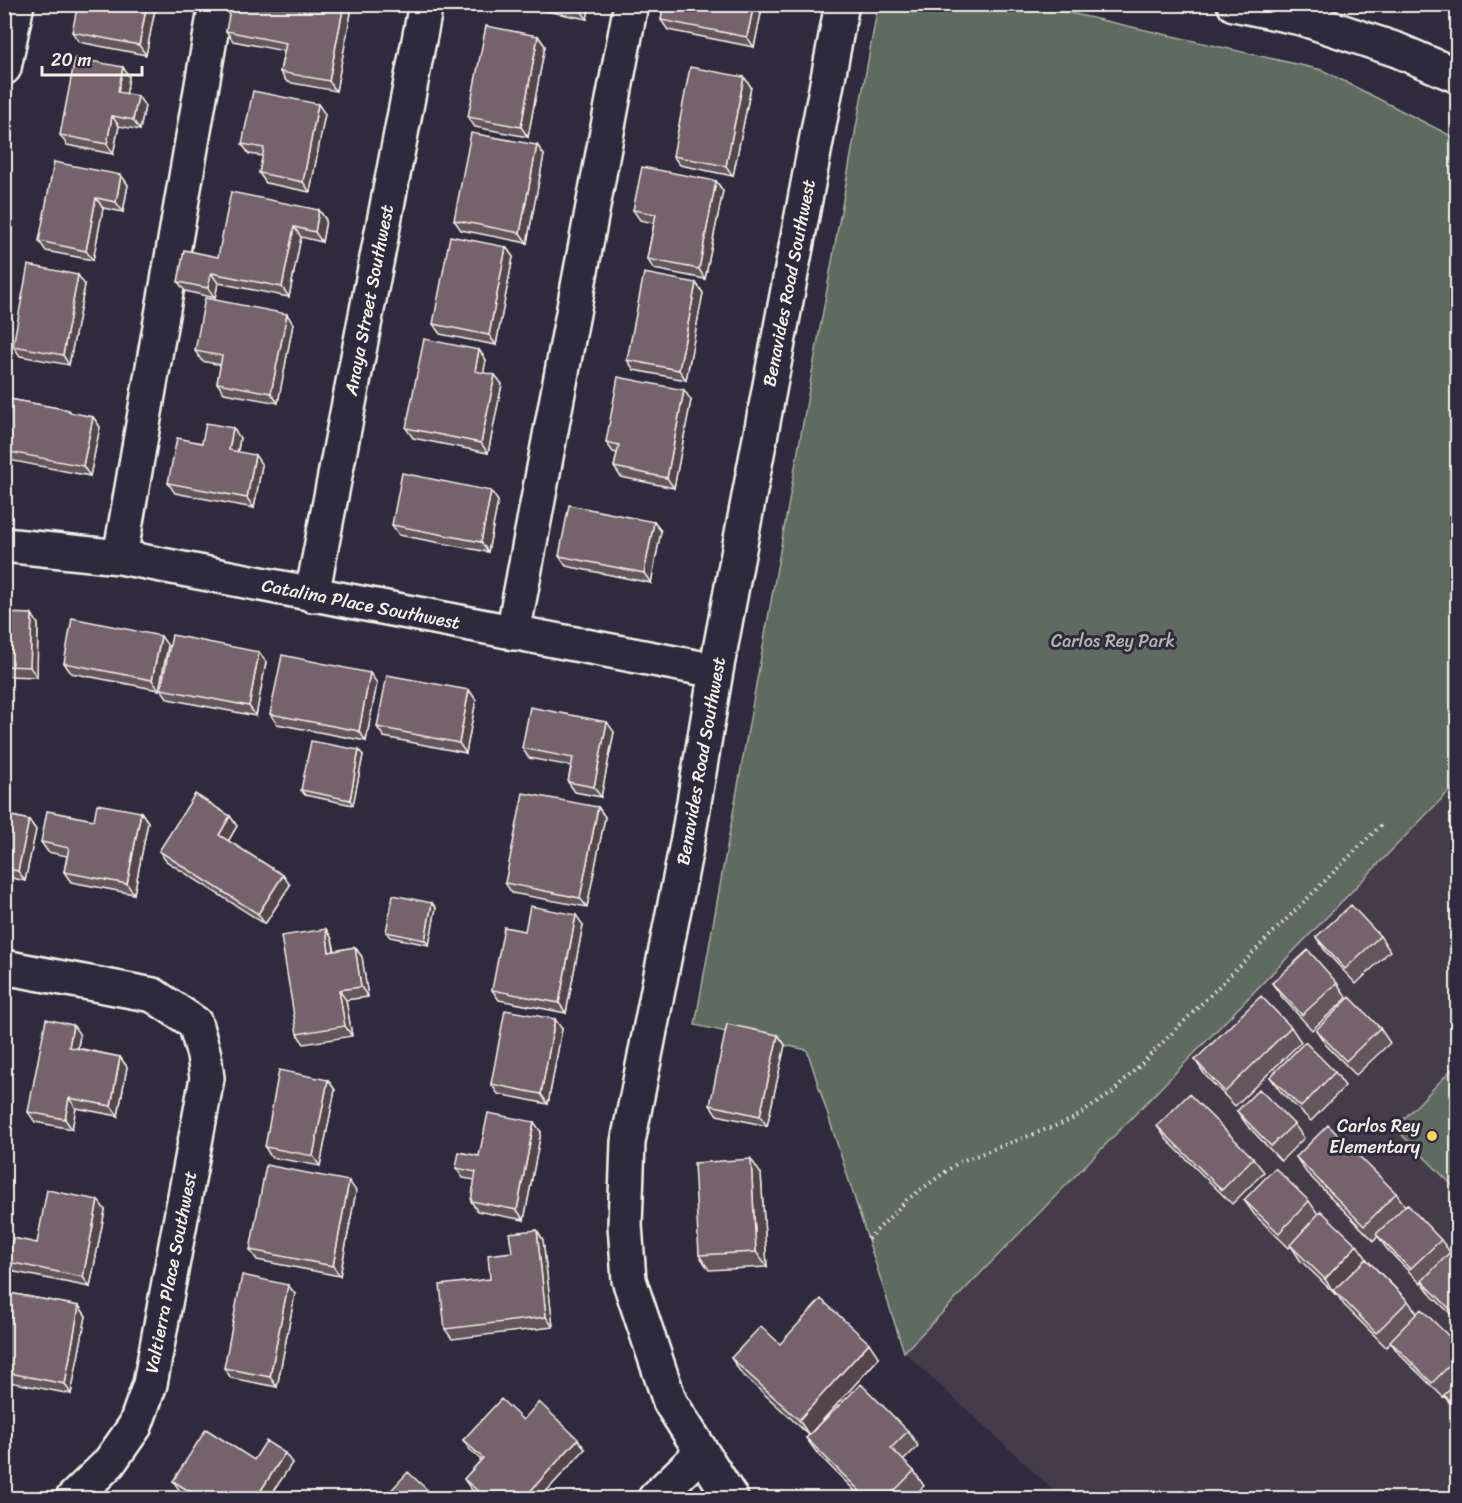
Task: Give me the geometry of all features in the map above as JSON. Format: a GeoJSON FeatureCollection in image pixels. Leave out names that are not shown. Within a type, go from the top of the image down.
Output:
{"type":"FeatureCollection","features":[{"type":"Feature","properties":{"kind":"street"},"geometry":{"type":"LineString","coordinates":[[4,68],[17,4]]}},
{"type":"Feature","properties":{"kind":"street"},"geometry":{"type":"LineString","coordinates":[[120,556],[216,4]]}},
{"type":"Feature","properties":{"kind":"street","name":"Anaya Street Southwest"},"geometry":{"type":"LineString","coordinates":[[312,595],[426,4]]}},
{"type":"Feature","properties":{"kind":"street"},"geometry":{"type":"LineString","coordinates":[[513,633],[631,4]]}},
{"type":"Feature","properties":{"kind":"street","name":"Benavides Road Southwest"},"geometry":{"type":"LineString","coordinates":[[731,1498],[670,1402],[629,1280],[625,1226],[628,1142],[688,838],[716,671],[842,4]]}},
{"type":"Feature","properties":{"kind":"street"},"geometry":{"type":"LineString","coordinates":[[1234,4],[1301,18],[1397,50],[1458,76]]}},
{"type":"Feature","properties":{"kind":"street","name":"Catalina Place Southwest"},"geometry":{"type":"LineString","coordinates":[[4,545],[120,556],[312,595],[716,671]]}},
{"type":"Feature","properties":{"kind":"street","name":"Valtierra Place Southwest"},"geometry":{"type":"LineString","coordinates":[[4,967],[153,995],[195,1023],[207,1078],[150,1384],[135,1426],[109,1463],[73,1498]]}},
{"type":"Feature","properties":{"kind":"street"},"geometry":{"type":"LineString","coordinates":[[655,1498],[702,1452]]}},
{"type":"Feature","properties":{"kind":"path"},"geometry":{"type":"LineString","coordinates":[[868,1239],[908,1199],[959,1162],[1071,1120],[1112,1093],[1381,825]]}},
{"type":"Feature","properties":{"kind":"shaded area"},"geometry":{"type":"Polygon","coordinates":[[[1457,783],[1457,1498],[1062,1498],[904,1352],[1457,783]]]}},
{"type":"Feature","properties":{"kind":"green space","name":"Carlos Rey Park"},"geometry":{"type":"Polygon","coordinates":[[[878,5],[1035,5],[1322,70],[1457,139],[1457,783],[904,1352],[807,1050],[695,1025],[878,5]]]}},
{"type":"Feature","properties":{"kind":"green space"},"geometry":{"type":"Polygon","coordinates":[[[1457,1064],[1457,1190],[1395,1128],[1457,1064]]]}},
{"type":"Feature","properties":{"kind":"building"},"geometry":{"type":"Polygon","coordinates":[[[78,4],[147,4],[139,45],[72,32],[78,4]]]}},
{"type":"Feature","properties":{"kind":"building"},"geometry":{"type":"Polygon","coordinates":[[[231,4],[344,4],[329,81],[280,72],[286,43],[226,31],[231,4]]]}},
{"type":"Feature","properties":{"kind":"building"},"geometry":{"type":"Polygon","coordinates":[[[554,4],[581,4],[580,9],[554,4]]]}},
{"type":"Feature","properties":{"kind":"building"},"geometry":{"type":"Polygon","coordinates":[[[664,4],[754,4],[747,37],[661,20],[664,4]]]}},
{"type":"Feature","properties":{"kind":"building"},"geometry":{"type":"Polygon","coordinates":[[[486,26],[538,36],[521,127],[468,117],[486,26]]]}},
{"type":"Feature","properties":{"kind":"building"},"geometry":{"type":"Polygon","coordinates":[[[75,58],[123,67],[118,92],[138,96],[133,120],[112,116],[107,144],[60,135],[75,58]]]}},
{"type":"Feature","properties":{"kind":"building"},"geometry":{"type":"Polygon","coordinates":[[[690,67],[744,77],[726,166],[673,156],[690,67]]]}},
{"type":"Feature","properties":{"kind":"building"},"geometry":{"type":"Polygon","coordinates":[[[253,91],[318,104],[303,182],[259,173],[264,148],[242,144],[253,91]]]}},
{"type":"Feature","properties":{"kind":"building"},"geometry":{"type":"Polygon","coordinates":[[[471,133],[537,145],[520,233],[454,220],[471,133]]]}},
{"type":"Feature","properties":{"kind":"building"},"geometry":{"type":"Polygon","coordinates":[[[54,162],[121,175],[116,202],[96,198],[86,251],[39,241],[54,162]]]}},
{"type":"Feature","properties":{"kind":"building"},"geometry":{"type":"Polygon","coordinates":[[[642,167],[716,181],[699,269],[647,259],[656,214],[633,210],[642,167]]]}},
{"type":"Feature","properties":{"kind":"building"},"geometry":{"type":"Polygon","coordinates":[[[231,192],[319,210],[315,232],[294,227],[282,287],[211,273],[208,288],[178,282],[184,250],[218,257],[231,192]]]}},
{"type":"Feature","properties":{"kind":"building"},"geometry":{"type":"Polygon","coordinates":[[[450,236],[506,247],[489,335],[433,324],[450,236]]]}},
{"type":"Feature","properties":{"kind":"building"},"geometry":{"type":"Polygon","coordinates":[[[28,265],[78,275],[63,355],[13,346],[28,265]]]}},
{"type":"Feature","properties":{"kind":"building"},"geometry":{"type":"Polygon","coordinates":[[[644,273],[696,283],[679,370],[627,360],[644,273]]]}},
{"type":"Feature","properties":{"kind":"building"},"geometry":{"type":"Polygon","coordinates":[[[205,298],[287,314],[271,393],[217,383],[222,356],[195,351],[205,298]]]}},
{"type":"Feature","properties":{"kind":"building"},"geometry":{"type":"Polygon","coordinates":[[[424,339],[479,350],[475,371],[495,375],[481,443],[406,428],[424,339]]]}},
{"type":"Feature","properties":{"kind":"building"},"geometry":{"type":"Polygon","coordinates":[[[618,377],[684,390],[667,478],[614,467],[619,445],[606,442],[618,377]]]}},
{"type":"Feature","properties":{"kind":"building"},"geometry":{"type":"Polygon","coordinates":[[[4,398],[69,410],[69,412],[93,417],[83,466],[4,451],[4,398]]]}},
{"type":"Feature","properties":{"kind":"building"},"geometry":{"type":"Polygon","coordinates":[[[206,423],[233,428],[229,450],[255,455],[247,498],[168,483],[177,438],[202,443],[206,423]]]}},
{"type":"Feature","properties":{"kind":"building"},"geometry":{"type":"Polygon","coordinates":[[[402,473],[491,491],[481,542],[392,525],[402,473]]]}},
{"type":"Feature","properties":{"kind":"building"},"geometry":{"type":"Polygon","coordinates":[[[569,505],[654,522],[644,573],[559,556],[569,505]]]}},
{"type":"Feature","properties":{"kind":"building"},"geometry":{"type":"Polygon","coordinates":[[[4,613],[32,614],[30,667],[4,666],[4,613]]]}},
{"type":"Feature","properties":{"kind":"building"},"geometry":{"type":"Polygon","coordinates":[[[72,618],[161,636],[152,680],[64,663],[72,618]]]}},
{"type":"Feature","properties":{"kind":"building"},"geometry":{"type":"Polygon","coordinates":[[[172,635],[259,652],[249,706],[161,689],[172,635]]]}},
{"type":"Feature","properties":{"kind":"building"},"geometry":{"type":"Polygon","coordinates":[[[282,655],[370,673],[359,731],[270,714],[282,655]]]}},
{"type":"Feature","properties":{"kind":"building"},"geometry":{"type":"Polygon","coordinates":[[[387,675],[469,690],[459,743],[377,727],[387,675]]]}},
{"type":"Feature","properties":{"kind":"building"},"geometry":{"type":"Polygon","coordinates":[[[530,707],[607,722],[594,787],[568,782],[573,758],[522,748],[530,707]]]}},
{"type":"Feature","properties":{"kind":"building"},"geometry":{"type":"Polygon","coordinates":[[[311,741],[359,750],[350,800],[301,790],[311,741]]]}},
{"type":"Feature","properties":{"kind":"building"},"geometry":{"type":"Polygon","coordinates":[[[1458,786],[1458,797],[1452,791],[1458,786]]]}},
{"type":"Feature","properties":{"kind":"building"},"geometry":{"type":"Polygon","coordinates":[[[523,793],[598,807],[580,898],[505,883],[523,793]]]}},
{"type":"Feature","properties":{"kind":"building"},"geometry":{"type":"Polygon","coordinates":[[[195,794],[230,816],[219,835],[283,875],[258,914],[159,851],[195,794]]]}},
{"type":"Feature","properties":{"kind":"building"},"geometry":{"type":"Polygon","coordinates":[[[97,804],[141,812],[127,884],[64,872],[69,848],[41,842],[47,811],[94,820],[97,804]]]}},
{"type":"Feature","properties":{"kind":"building"},"geometry":{"type":"Polygon","coordinates":[[[4,814],[29,820],[18,871],[4,868],[4,814]]]}},
{"type":"Feature","properties":{"kind":"building"},"geometry":{"type":"Polygon","coordinates":[[[393,895],[432,903],[425,940],[386,932],[393,895]]]}},
{"type":"Feature","properties":{"kind":"building"},"geometry":{"type":"Polygon","coordinates":[[[1351,905],[1380,936],[1345,969],[1316,937],[1351,905]]]}},
{"type":"Feature","properties":{"kind":"building"},"geometry":{"type":"Polygon","coordinates":[[[530,906],[576,915],[559,1003],[492,990],[504,927],[525,931],[530,906]]]}},
{"type":"Feature","properties":{"kind":"building"},"geometry":{"type":"Polygon","coordinates":[[[326,929],[329,952],[355,947],[361,987],[339,990],[345,1026],[297,1034],[281,936],[326,929]]]}},
{"type":"Feature","properties":{"kind":"building"},"geometry":{"type":"Polygon","coordinates":[[[1308,950],[1337,983],[1302,1015],[1272,983],[1308,950]]]}},
{"type":"Feature","properties":{"kind":"building"},"geometry":{"type":"Polygon","coordinates":[[[1261,996],[1291,1027],[1225,1092],[1195,1060],[1261,996]]]}},
{"type":"Feature","properties":{"kind":"building"},"geometry":{"type":"Polygon","coordinates":[[[1350,997],[1380,1028],[1346,1061],[1316,1030],[1350,997]]]}},
{"type":"Feature","properties":{"kind":"building"},"geometry":{"type":"Polygon","coordinates":[[[505,1010],[555,1019],[541,1094],[491,1084],[505,1010]]]}},
{"type":"Feature","properties":{"kind":"building"},"geometry":{"type":"Polygon","coordinates":[[[46,1019],[73,1025],[69,1047],[120,1057],[111,1106],[69,1098],[65,1119],[28,1112],[46,1019]]]}},
{"type":"Feature","properties":{"kind":"building"},"geometry":{"type":"Polygon","coordinates":[[[727,1024],[778,1035],[760,1116],[710,1105],[727,1024]]]}},
{"type":"Feature","properties":{"kind":"building"},"geometry":{"type":"Polygon","coordinates":[[[1305,1042],[1335,1072],[1301,1107],[1270,1077],[1305,1042]]]}},
{"type":"Feature","properties":{"kind":"building"},"geometry":{"type":"Polygon","coordinates":[[[279,1070],[328,1080],[313,1156],[265,1147],[279,1070]]]}},
{"type":"Feature","properties":{"kind":"building"},"geometry":{"type":"Polygon","coordinates":[[[1259,1089],[1294,1124],[1271,1146],[1237,1111],[1259,1089]]]}},
{"type":"Feature","properties":{"kind":"building"},"geometry":{"type":"Polygon","coordinates":[[[1189,1094],[1253,1158],[1222,1190],[1157,1126],[1189,1094]]]}},
{"type":"Feature","properties":{"kind":"building"},"geometry":{"type":"Polygon","coordinates":[[[488,1113],[534,1122],[517,1210],[471,1201],[476,1172],[456,1168],[459,1152],[479,1156],[488,1113]]]}},
{"type":"Feature","properties":{"kind":"building"},"geometry":{"type":"Polygon","coordinates":[[[1328,1125],[1396,1193],[1364,1226],[1296,1157],[1328,1125]]]}},
{"type":"Feature","properties":{"kind":"building"},"geometry":{"type":"Polygon","coordinates":[[[751,1159],[756,1252],[699,1255],[694,1163],[751,1159]]]}},
{"type":"Feature","properties":{"kind":"building"},"geometry":{"type":"Polygon","coordinates":[[[266,1165],[349,1181],[333,1266],[250,1250],[266,1165]]]}},
{"type":"Feature","properties":{"kind":"building"},"geometry":{"type":"Polygon","coordinates":[[[1275,1168],[1309,1201],[1279,1233],[1244,1200],[1275,1168]]]}},
{"type":"Feature","properties":{"kind":"building"},"geometry":{"type":"Polygon","coordinates":[[[47,1190],[98,1200],[83,1277],[8,1262],[13,1238],[37,1243],[47,1190]]]}},
{"type":"Feature","properties":{"kind":"building"},"geometry":{"type":"Polygon","coordinates":[[[1407,1204],[1441,1240],[1410,1269],[1376,1234],[1407,1204]]]}},
{"type":"Feature","properties":{"kind":"building"},"geometry":{"type":"Polygon","coordinates":[[[1321,1211],[1357,1245],[1325,1279],[1290,1245],[1321,1211]]]}},
{"type":"Feature","properties":{"kind":"building"},"geometry":{"type":"Polygon","coordinates":[[[537,1230],[546,1317],[445,1329],[440,1285],[490,1279],[488,1255],[512,1252],[509,1233],[537,1230]]]}},
{"type":"Feature","properties":{"kind":"building"},"geometry":{"type":"Polygon","coordinates":[[[1453,1249],[1458,1254],[1457,1316],[1422,1281],[1453,1249]]]}},
{"type":"Feature","properties":{"kind":"building"},"geometry":{"type":"Polygon","coordinates":[[[1366,1259],[1408,1301],[1376,1333],[1334,1290],[1366,1259]]]}},
{"type":"Feature","properties":{"kind":"building"},"geometry":{"type":"Polygon","coordinates":[[[242,1275],[288,1285],[270,1377],[224,1368],[242,1275]]]}},
{"type":"Feature","properties":{"kind":"building"},"geometry":{"type":"Polygon","coordinates":[[[4,1292],[79,1306],[65,1384],[4,1372],[4,1292]]]}},
{"type":"Feature","properties":{"kind":"building"},"geometry":{"type":"Polygon","coordinates":[[[821,1299],[869,1343],[799,1420],[731,1358],[761,1326],[780,1344],[821,1299]]]}},
{"type":"Feature","properties":{"kind":"building"},"geometry":{"type":"Polygon","coordinates":[[[1421,1309],[1458,1345],[1458,1357],[1432,1383],[1390,1341],[1421,1309]]]}},
{"type":"Feature","properties":{"kind":"building"},"geometry":{"type":"Polygon","coordinates":[[[1458,1382],[1458,1409],[1444,1395],[1458,1382]]]}},
{"type":"Feature","properties":{"kind":"building"},"geometry":{"type":"Polygon","coordinates":[[[861,1384],[908,1431],[891,1448],[914,1471],[887,1498],[867,1498],[806,1438],[861,1384]]]}},
{"type":"Feature","properties":{"kind":"building"},"geometry":{"type":"Polygon","coordinates":[[[501,1399],[523,1420],[539,1402],[578,1439],[524,1498],[486,1498],[464,1479],[483,1458],[463,1440],[501,1399]]]}},
{"type":"Feature","properties":{"kind":"building"},"geometry":{"type":"Polygon","coordinates":[[[206,1429],[254,1460],[266,1441],[285,1453],[256,1498],[200,1498],[173,1481],[206,1429]]]}},
{"type":"Feature","properties":{"kind":"building"},"geometry":{"type":"Polygon","coordinates":[[[408,1472],[436,1498],[384,1498],[408,1472]]]}},
{"type":"Feature","properties":{"kind":"place","name":"Carlos Rey Elementary"},"geometry":{"type":"Point","coordinates":[1432,1136]}}]}
